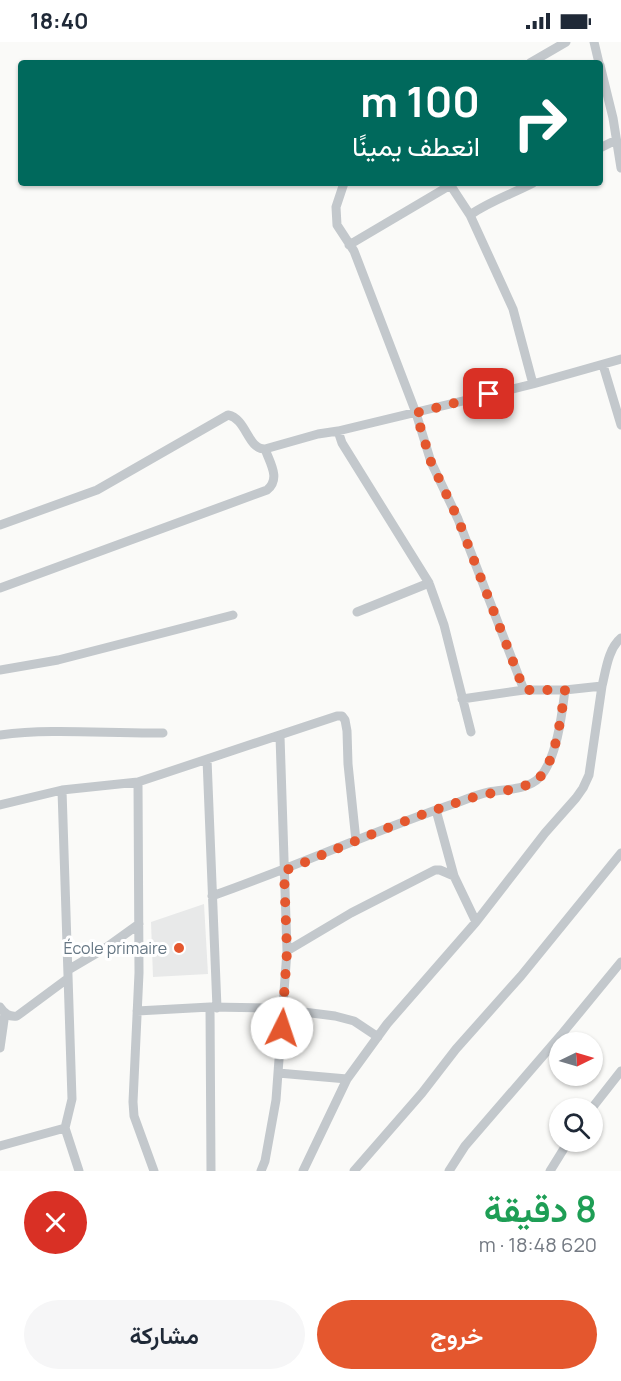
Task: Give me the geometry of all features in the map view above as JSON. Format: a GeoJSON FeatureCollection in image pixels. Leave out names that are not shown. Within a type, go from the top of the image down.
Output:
{"type":"FeatureCollection","features":[{"type":"Feature","properties":{"kind":"street"},"geometry":{"type":"LineString","coordinates":[[535,60],[566,42]]}},
{"type":"Feature","properties":{"kind":"street"},"geometry":{"type":"LineString","coordinates":[[594,42],[599,60]]}},
{"type":"Feature","properties":{"kind":"street"},"geometry":{"type":"LineString","coordinates":[[603,76],[610,105],[617,118],[616,140],[621,168]]}},
{"type":"Feature","properties":{"kind":"street"},"geometry":{"type":"LineString","coordinates":[[603,108],[610,105]]}},
{"type":"Feature","properties":{"kind":"street"},"geometry":{"type":"LineString","coordinates":[[603,146],[616,140]]}},
{"type":"Feature","properties":{"kind":"street"},"geometry":{"type":"LineString","coordinates":[[343,186],[335,216],[337,225],[354,251],[416,413],[431,462],[458,519],[524,690]]}},
{"type":"Feature","properties":{"kind":"street"},"geometry":{"type":"LineString","coordinates":[[349,245],[448,186]]}},
{"type":"Feature","properties":{"kind":"street"},"geometry":{"type":"LineString","coordinates":[[452,186],[470,215],[513,309],[533,384]]}},
{"type":"Feature","properties":{"kind":"street"},"geometry":{"type":"LineString","coordinates":[[470,215],[486,203],[527,186]]}},
{"type":"Feature","properties":{"kind":"street"},"geometry":{"type":"LineString","coordinates":[[0,525],[97,490],[228,416],[234,416],[243,425],[259,449],[265,449],[318,434],[338,432],[533,384],[621,359]]}},
{"type":"Feature","properties":{"kind":"street"},"geometry":{"type":"LineString","coordinates":[[603,365],[621,425]]}},
{"type":"Feature","properties":{"kind":"street"},"geometry":{"type":"LineString","coordinates":[[338,432],[342,443],[429,583],[444,625],[471,732]]}},
{"type":"Feature","properties":{"kind":"street"},"geometry":{"type":"LineString","coordinates":[[0,588],[267,490],[273,485],[274,480],[265,449]]}},
{"type":"Feature","properties":{"kind":"street"},"geometry":{"type":"LineString","coordinates":[[357,612],[429,583]]}},
{"type":"Feature","properties":{"kind":"street"},"geometry":{"type":"LineString","coordinates":[[0,670],[58,660],[233,615]]}},
{"type":"Feature","properties":{"kind":"street"},"geometry":{"type":"LineString","coordinates":[[303,1171],[347,1079],[378,1037],[476,922],[583,788],[589,775],[602,686],[612,651],[621,638]]}},
{"type":"Feature","properties":{"kind":"street"},"geometry":{"type":"LineString","coordinates":[[462,699],[524,690],[565,690],[602,686]]}},
{"type":"Feature","properties":{"kind":"street"},"geometry":{"type":"LineString","coordinates":[[212,896],[284,871],[436,810],[490,792],[532,784],[541,776],[554,749],[565,690]]}},
{"type":"Feature","properties":{"kind":"street"},"geometry":{"type":"LineString","coordinates":[[0,805],[62,790],[138,782],[342,716],[347,731],[356,841]]}},
{"type":"Feature","properties":{"kind":"street"},"geometry":{"type":"LineString","coordinates":[[0,735],[57,732],[163,733]]}},
{"type":"Feature","properties":{"kind":"street"},"geometry":{"type":"LineString","coordinates":[[261,1171],[268,1147],[278,1073],[287,951],[280,736]]}},
{"type":"Feature","properties":{"kind":"street"},"geometry":{"type":"LineString","coordinates":[[207,759],[212,896],[211,1171]]}},
{"type":"Feature","properties":{"kind":"street"},"geometry":{"type":"LineString","coordinates":[[138,782],[139,924],[132,1102],[134,1116],[154,1171]]}},
{"type":"Feature","properties":{"kind":"street"},"geometry":{"type":"LineString","coordinates":[[62,790],[72,1099],[65,1128],[79,1171]]}},
{"type":"Feature","properties":{"kind":"street"},"geometry":{"type":"LineString","coordinates":[[436,810],[454,876],[476,922]]}},
{"type":"Feature","properties":{"kind":"street"},"geometry":{"type":"LineString","coordinates":[[354,1171],[422,1093],[456,1049],[522,976],[621,853]]}},
{"type":"Feature","properties":{"kind":"street"},"geometry":{"type":"LineString","coordinates":[[287,951],[351,913],[435,870],[454,876]]}},
{"type":"Feature","properties":{"kind":"street"},"geometry":{"type":"LineString","coordinates":[[2,1010],[11,1017],[17,1016],[68,974],[139,924]]}},
{"type":"Feature","properties":{"kind":"street"},"geometry":{"type":"LineString","coordinates":[[449,1171],[465,1146],[621,962]]}},
{"type":"Feature","properties":{"kind":"street"},"geometry":{"type":"LineString","coordinates":[[137,1011],[213,1007],[272,1008],[336,1016],[354,1021],[378,1037]]}},
{"type":"Feature","properties":{"kind":"street"},"geometry":{"type":"LineString","coordinates":[[0,1048],[2,1010]]}},
{"type":"Feature","properties":{"kind":"street"},"geometry":{"type":"LineString","coordinates":[[600,1098],[621,1071]]}},
{"type":"Feature","properties":{"kind":"street"},"geometry":{"type":"LineString","coordinates":[[278,1073],[347,1079]]}},
{"type":"Feature","properties":{"kind":"street"},"geometry":{"type":"LineString","coordinates":[[0,1146],[65,1128]]}},
{"type":"Feature","properties":{"kind":"street"},"geometry":{"type":"LineString","coordinates":[[550,1171],[562,1152]]}},
{"type":"Feature","properties":{"kind":"shaded area","name":"École primaire"},"geometry":{"type":"Polygon","coordinates":[[[204,904],[208,974],[153,977],[151,922],[204,904]]]}},
{"type":"Feature","properties":{"kind":"place","name":"École primaire"},"geometry":{"type":"Point","coordinates":[179,948]}},
{"type":"Feature","properties":{"kind":"route"},"geometry":{"type":"LineString","coordinates":[[282,1028],[287,951],[284,871],[461,801],[490,792],[532,784],[541,776],[554,749],[565,690],[524,690],[458,519],[431,462],[416,413],[489,394]]}}]}
